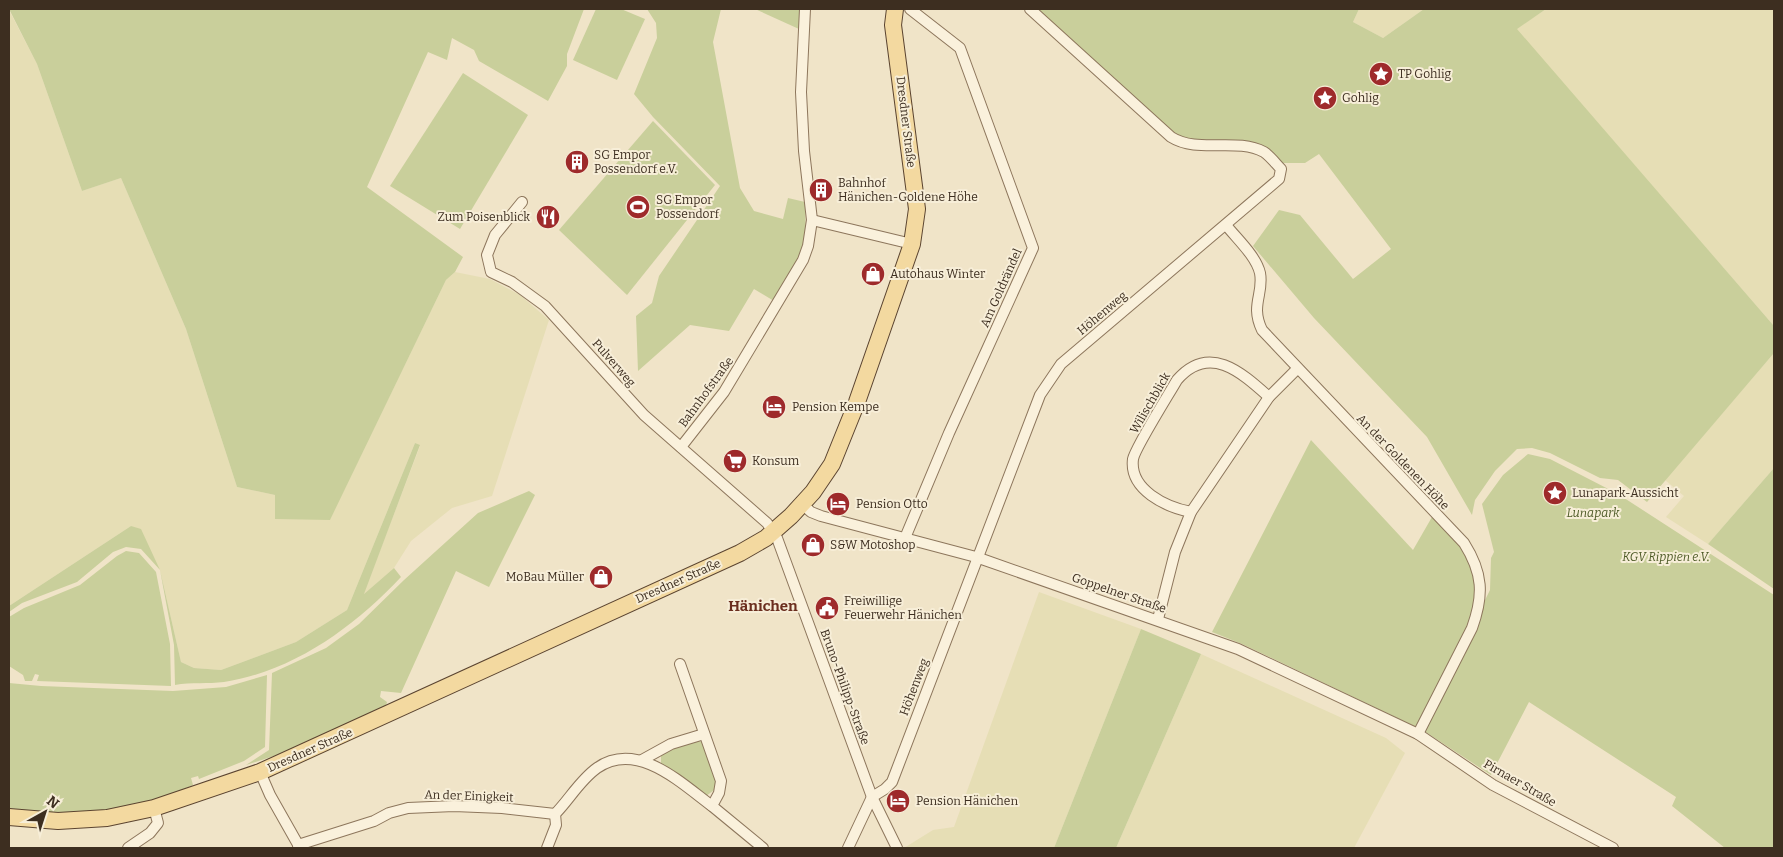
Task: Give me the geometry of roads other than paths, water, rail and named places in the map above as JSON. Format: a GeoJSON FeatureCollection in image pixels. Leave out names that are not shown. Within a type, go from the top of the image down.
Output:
{"type":"FeatureCollection","features":[{"type":"Feature","properties":{"kind":"main road","name":"Dresdner Straße"},"geometry":{"type":"LineString","coordinates":[[9,817],[58,821],[107,818],[154,808],[260,772],[740,553],[773,532],[802,504],[823,478],[841,445],[912,244],[917,209],[893,24],[895,9]]}},
{"type":"Feature","properties":{"kind":"street","name":"Bahnhofstraße"},"geometry":{"type":"LineString","coordinates":[[681,447],[718,400],[750,351],[803,260],[808,246],[812,220],[804,151],[801,92],[805,9]]}},
{"type":"Feature","properties":{"kind":"street","name":"Am Goldrändel"},"geometry":{"type":"LineString","coordinates":[[905,538],[949,434],[1033,248],[960,48],[910,9]]}},
{"type":"Feature","properties":{"kind":"street","name":"Höhenweg"},"geometry":{"type":"LineString","coordinates":[[872,797],[892,782],[976,557],[1040,395],[1049,379],[1061,364],[1226,226],[1279,179],[1281,169],[1266,153],[1252,147],[1177,141],[1116,89],[1030,9]]}},
{"type":"Feature","properties":{"kind":"street","name":"Pulverweg"},"geometry":{"type":"LineString","coordinates":[[522,202],[495,235],[487,254],[491,272],[512,282],[545,306],[588,351],[623,394],[752,509],[773,532]]}},
{"type":"Feature","properties":{"kind":"street"},"geometry":{"type":"LineString","coordinates":[[812,220],[912,244]]}},
{"type":"Feature","properties":{"kind":"street","name":"An der Goldenen Höhe"},"geometry":{"type":"LineString","coordinates":[[1226,226],[1257,266],[1260,274],[1256,312],[1262,330],[1464,543],[1475,560],[1479,576],[1478,612],[1472,628],[1418,734]]}},
{"type":"Feature","properties":{"kind":"street","name":"Wilischblick"},"geometry":{"type":"LineString","coordinates":[[1191,512],[1175,509],[1159,501],[1146,490],[1135,473],[1133,458],[1177,380],[1186,369],[1199,363],[1211,362],[1227,365],[1269,397]]}},
{"type":"Feature","properties":{"kind":"street"},"geometry":{"type":"LineString","coordinates":[[1158,619],[1175,552],[1191,512],[1269,397],[1297,369]]}},
{"type":"Feature","properties":{"kind":"street","name":"Goppelner Straße"},"geometry":{"type":"LineString","coordinates":[[802,504],[811,512],[821,516],[976,557],[1158,619],[1238,649],[1418,734]]}},
{"type":"Feature","properties":{"kind":"street","name":"Bruno-Philipp-Straße"},"geometry":{"type":"LineString","coordinates":[[773,532],[872,797],[897,848]]}},
{"type":"Feature","properties":{"kind":"street"},"geometry":{"type":"LineString","coordinates":[[680,664],[721,781],[719,792],[712,806]]}},
{"type":"Feature","properties":{"kind":"street"},"geometry":{"type":"LineString","coordinates":[[547,848],[556,825],[555,814],[596,769],[612,760],[642,760],[666,746],[704,734]]}},
{"type":"Feature","properties":{"kind":"street","name":"Pirnaer Straße"},"geometry":{"type":"LineString","coordinates":[[1418,734],[1500,789],[1613,848]]}},
{"type":"Feature","properties":{"kind":"street"},"geometry":{"type":"LineString","coordinates":[[642,760],[712,806],[763,848]]}},
{"type":"Feature","properties":{"kind":"street"},"geometry":{"type":"LineString","coordinates":[[260,772],[270,795],[299,847]]}},
{"type":"Feature","properties":{"kind":"street"},"geometry":{"type":"LineString","coordinates":[[848,848],[872,797]]}},
{"type":"Feature","properties":{"kind":"street","name":"An der Einigkeit"},"geometry":{"type":"LineString","coordinates":[[299,847],[374,821],[389,813],[408,808],[482,807],[555,814]]}},
{"type":"Feature","properties":{"kind":"street"},"geometry":{"type":"LineString","coordinates":[[128,848],[150,833],[158,823],[154,808]]}},
{"type":"Feature","properties":{"kind":"place","name":"TP Gohlig"},"geometry":{"type":"Point","coordinates":[1381,74]}},
{"type":"Feature","properties":{"kind":"place","name":"Gohlig"},"geometry":{"type":"Point","coordinates":[1325,98]}},
{"type":"Feature","properties":{"kind":"place","name":"SG Empor Possendorf e.V."},"geometry":{"type":"Point","coordinates":[577,162]}},
{"type":"Feature","properties":{"kind":"place","name":"Bahnhof Hänichen-Goldene Höhe"},"geometry":{"type":"Point","coordinates":[821,190]}},
{"type":"Feature","properties":{"kind":"place","name":"SG Empor Possendorf"},"geometry":{"type":"Point","coordinates":[638,207]}},
{"type":"Feature","properties":{"kind":"place","name":"Zum Poisenblick"},"geometry":{"type":"Point","coordinates":[548,217]}},
{"type":"Feature","properties":{"kind":"place","name":"Autohaus Winter"},"geometry":{"type":"Point","coordinates":[873,274]}},
{"type":"Feature","properties":{"kind":"place","name":"Pension Kempe"},"geometry":{"type":"Point","coordinates":[774,407]}},
{"type":"Feature","properties":{"kind":"place","name":"Konsum"},"geometry":{"type":"Point","coordinates":[735,461]}},
{"type":"Feature","properties":{"kind":"place","name":"Lunapark-Aussicht"},"geometry":{"type":"Point","coordinates":[1555,493]}},
{"type":"Feature","properties":{"kind":"place","name":"Pension Otto"},"geometry":{"type":"Point","coordinates":[838,504]}},
{"type":"Feature","properties":{"kind":"place","name":"S&W Motoshop"},"geometry":{"type":"Point","coordinates":[813,545]}},
{"type":"Feature","properties":{"kind":"place","name":"MoBau Müller"},"geometry":{"type":"Point","coordinates":[601,577]}},
{"type":"Feature","properties":{"kind":"place","name":"Freiwillige Feuerwehr Hänichen"},"geometry":{"type":"Point","coordinates":[827,608]}},
{"type":"Feature","properties":{"kind":"place","name":"Pension Hänichen"},"geometry":{"type":"Point","coordinates":[898,801]}},
{"type":"Feature","properties":{"kind":"district","name":"Hänichen"},"geometry":{"type":"Point","coordinates":[763,606]}},
{"type":"Feature","properties":{"kind":"park label","name":"Lunapark"},"geometry":{"type":"Point","coordinates":[1593,513]}},
{"type":"Feature","properties":{"kind":"park label","name":"KGV Rippien e.V."},"geometry":{"type":"Point","coordinates":[1666,557]}}]}
